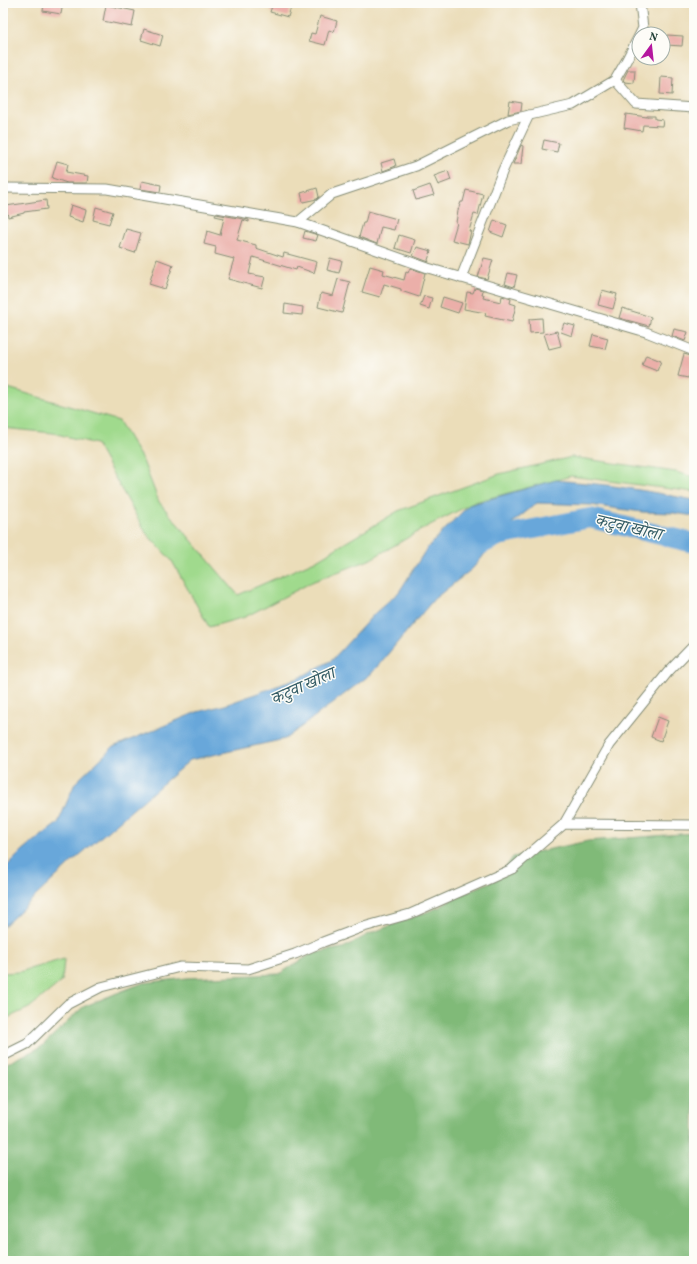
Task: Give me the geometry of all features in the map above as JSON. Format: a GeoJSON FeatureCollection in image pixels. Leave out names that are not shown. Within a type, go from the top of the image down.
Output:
{"type":"FeatureCollection","features":[{"type":"Feature","properties":{"kind":"street"},"geometry":{"type":"LineString","coordinates":[[640,3],[643,26]]}},
{"type":"Feature","properties":{"kind":"street"},"geometry":{"type":"LineString","coordinates":[[298,222],[332,194],[416,166],[508,120],[573,105],[615,80],[631,51]]}},
{"type":"Feature","properties":{"kind":"street"},"geometry":{"type":"LineString","coordinates":[[615,80],[636,104],[694,108]]}},
{"type":"Feature","properties":{"kind":"street"},"geometry":{"type":"LineString","coordinates":[[461,278],[502,170],[529,115]]}},
{"type":"Feature","properties":{"kind":"street"},"geometry":{"type":"LineString","coordinates":[[3,188],[107,189],[298,222],[428,268],[646,332],[694,351]]}},
{"type":"Feature","properties":{"kind":"street"},"geometry":{"type":"LineString","coordinates":[[3,1056],[27,1044],[68,1004],[101,987],[180,967],[248,969],[295,954],[360,928],[410,914],[512,869],[564,824],[609,745],[668,672],[694,645]]}},
{"type":"Feature","properties":{"kind":"street"},"geometry":{"type":"LineString","coordinates":[[564,824],[694,825]]}},
{"type":"Feature","properties":{"kind":"green space"},"geometry":{"type":"Polygon","coordinates":[[[8,388],[119,421],[143,461],[159,502],[238,595],[315,561],[398,511],[499,474],[572,457],[676,472],[694,477],[694,492],[571,476],[475,502],[428,526],[369,560],[314,581],[245,617],[209,627],[172,561],[146,533],[96,444],[53,433],[3,428],[3,391],[8,388]]]}},
{"type":"Feature","properties":{"kind":"green space"},"geometry":{"type":"Polygon","coordinates":[[[694,833],[694,1261],[3,1261],[3,1065],[41,1047],[83,1007],[143,983],[187,978],[279,974],[313,953],[343,948],[371,933],[440,907],[456,897],[497,879],[513,857],[588,841],[694,833]]]}},
{"type":"Feature","properties":{"kind":"green space"},"geometry":{"type":"Polygon","coordinates":[[[64,959],[62,981],[29,1008],[3,1020],[3,973],[19,972],[64,959]]]}},
{"type":"Feature","properties":{"kind":"water"},"geometry":{"type":"Polygon","coordinates":[[[556,480],[606,485],[694,500],[694,516],[674,513],[642,512],[590,505],[537,503],[501,532],[472,569],[434,599],[371,674],[285,739],[190,760],[74,860],[3,927],[3,870],[23,850],[58,823],[75,783],[113,747],[197,712],[225,705],[299,678],[332,660],[375,613],[399,592],[427,548],[469,505],[556,480]]]}},
{"type":"Feature","properties":{"kind":"building"},"geometry":{"type":"Polygon","coordinates":[[[44,3],[63,3],[61,14],[43,11],[44,3]]]}},
{"type":"Feature","properties":{"kind":"building"},"geometry":{"type":"Polygon","coordinates":[[[273,3],[291,7],[288,17],[270,12],[273,3]]]}},
{"type":"Feature","properties":{"kind":"building"},"geometry":{"type":"Polygon","coordinates":[[[106,5],[135,11],[132,27],[103,21],[106,5]]]}},
{"type":"Feature","properties":{"kind":"building"},"geometry":{"type":"Polygon","coordinates":[[[320,16],[337,21],[334,32],[329,30],[325,45],[309,41],[311,33],[315,34],[320,16]]]}},
{"type":"Feature","properties":{"kind":"building"},"geometry":{"type":"Polygon","coordinates":[[[144,29],[163,35],[160,46],[141,40],[144,29]]]}},
{"type":"Feature","properties":{"kind":"building"},"geometry":{"type":"Polygon","coordinates":[[[671,35],[683,36],[682,46],[671,45],[671,35]]]}},
{"type":"Feature","properties":{"kind":"building"},"geometry":{"type":"Polygon","coordinates":[[[628,70],[635,70],[634,83],[625,82],[623,80],[628,70]]]}},
{"type":"Feature","properties":{"kind":"building"},"geometry":{"type":"Polygon","coordinates":[[[661,77],[673,78],[672,95],[660,94],[661,77]]]}},
{"type":"Feature","properties":{"kind":"building"},"geometry":{"type":"Polygon","coordinates":[[[510,101],[522,103],[521,111],[508,114],[510,101]]]}},
{"type":"Feature","properties":{"kind":"building"},"geometry":{"type":"Polygon","coordinates":[[[626,114],[647,117],[655,116],[655,119],[663,120],[662,126],[643,125],[642,131],[624,128],[626,114]]]}},
{"type":"Feature","properties":{"kind":"building"},"geometry":{"type":"Polygon","coordinates":[[[544,140],[559,143],[557,152],[542,149],[544,140]]]}},
{"type":"Feature","properties":{"kind":"building"},"geometry":{"type":"Polygon","coordinates":[[[521,145],[523,146],[521,164],[513,164],[521,145]]]}},
{"type":"Feature","properties":{"kind":"building"},"geometry":{"type":"Polygon","coordinates":[[[394,159],[396,166],[383,171],[381,163],[394,159]]]}},
{"type":"Feature","properties":{"kind":"building"},"geometry":{"type":"Polygon","coordinates":[[[57,161],[68,164],[66,172],[88,176],[87,183],[67,183],[52,178],[57,161]]]}},
{"type":"Feature","properties":{"kind":"building"},"geometry":{"type":"Polygon","coordinates":[[[448,171],[451,180],[438,185],[434,176],[448,171]]]}},
{"type":"Feature","properties":{"kind":"building"},"geometry":{"type":"Polygon","coordinates":[[[142,181],[161,185],[160,192],[140,189],[142,181]]]}},
{"type":"Feature","properties":{"kind":"building"},"geometry":{"type":"Polygon","coordinates":[[[430,185],[434,195],[416,200],[413,191],[430,185]]]}},
{"type":"Feature","properties":{"kind":"building"},"geometry":{"type":"Polygon","coordinates":[[[317,188],[319,197],[317,199],[303,202],[301,193],[317,188]]]}},
{"type":"Feature","properties":{"kind":"building"},"geometry":{"type":"Polygon","coordinates":[[[466,190],[483,194],[478,215],[474,214],[469,231],[471,231],[468,244],[452,240],[457,223],[458,210],[461,202],[463,202],[466,190]]]}},
{"type":"Feature","properties":{"kind":"building"},"geometry":{"type":"Polygon","coordinates":[[[46,200],[47,209],[24,212],[8,217],[6,206],[46,200]]]}},
{"type":"Feature","properties":{"kind":"building"},"geometry":{"type":"Polygon","coordinates":[[[71,205],[86,210],[83,222],[68,217],[71,205]]]}},
{"type":"Feature","properties":{"kind":"building"},"geometry":{"type":"Polygon","coordinates":[[[96,207],[113,212],[109,224],[93,220],[96,207]]]}},
{"type":"Feature","properties":{"kind":"building"},"geometry":{"type":"Polygon","coordinates":[[[368,211],[397,219],[394,230],[381,227],[377,244],[359,237],[368,211]]]}},
{"type":"Feature","properties":{"kind":"building"},"geometry":{"type":"Polygon","coordinates":[[[216,214],[249,220],[249,222],[243,220],[237,240],[256,245],[256,248],[283,257],[284,253],[317,262],[314,273],[297,267],[296,270],[253,257],[249,274],[265,277],[262,288],[228,279],[234,259],[215,254],[216,247],[204,244],[207,231],[220,235],[224,218],[215,216],[216,214]]]}},
{"type":"Feature","properties":{"kind":"building"},"geometry":{"type":"Polygon","coordinates":[[[494,220],[507,225],[503,237],[490,232],[494,220]]]}},
{"type":"Feature","properties":{"kind":"building"},"geometry":{"type":"Polygon","coordinates":[[[126,229],[141,233],[135,253],[120,248],[126,229]]]}},
{"type":"Feature","properties":{"kind":"building"},"geometry":{"type":"Polygon","coordinates":[[[305,231],[318,235],[316,241],[303,238],[305,231]]]}},
{"type":"Feature","properties":{"kind":"building"},"geometry":{"type":"Polygon","coordinates":[[[399,235],[415,240],[411,253],[395,248],[399,235]]]}},
{"type":"Feature","properties":{"kind":"building"},"geometry":{"type":"Polygon","coordinates":[[[417,247],[431,251],[428,260],[429,262],[413,256],[417,247]]]}},
{"type":"Feature","properties":{"kind":"building"},"geometry":{"type":"Polygon","coordinates":[[[330,258],[342,261],[339,273],[327,270],[330,258]]]}},
{"type":"Feature","properties":{"kind":"building"},"geometry":{"type":"Polygon","coordinates":[[[484,258],[493,260],[487,279],[478,277],[484,258]]]}},
{"type":"Feature","properties":{"kind":"building"},"geometry":{"type":"Polygon","coordinates":[[[157,259],[173,265],[165,289],[149,284],[157,259]]]}},
{"type":"Feature","properties":{"kind":"building"},"geometry":{"type":"Polygon","coordinates":[[[370,266],[384,270],[383,274],[404,280],[406,272],[408,273],[410,268],[425,273],[419,297],[401,291],[401,289],[384,284],[380,297],[362,292],[370,266]]]}},
{"type":"Feature","properties":{"kind":"building"},"geometry":{"type":"Polygon","coordinates":[[[508,273],[517,275],[514,287],[505,284],[508,273]]]}},
{"type":"Feature","properties":{"kind":"building"},"geometry":{"type":"Polygon","coordinates":[[[338,279],[350,282],[342,313],[318,307],[321,293],[333,296],[338,279]]]}},
{"type":"Feature","properties":{"kind":"building"},"geometry":{"type":"Polygon","coordinates":[[[475,288],[483,290],[483,298],[501,302],[502,296],[511,299],[510,303],[516,305],[512,322],[485,316],[486,313],[464,309],[467,292],[473,293],[475,288]]]}},
{"type":"Feature","properties":{"kind":"building"},"geometry":{"type":"Polygon","coordinates":[[[602,290],[617,294],[613,309],[598,305],[602,290]]]}},
{"type":"Feature","properties":{"kind":"building"},"geometry":{"type":"Polygon","coordinates":[[[424,296],[432,298],[429,309],[420,306],[424,296]]]}},
{"type":"Feature","properties":{"kind":"building"},"geometry":{"type":"Polygon","coordinates":[[[443,297],[462,303],[458,313],[440,307],[443,297]]]}},
{"type":"Feature","properties":{"kind":"building"},"geometry":{"type":"Polygon","coordinates":[[[285,304],[303,307],[302,315],[284,313],[285,304]]]}},
{"type":"Feature","properties":{"kind":"building"},"geometry":{"type":"Polygon","coordinates":[[[622,308],[651,317],[649,326],[619,318],[622,308]]]}},
{"type":"Feature","properties":{"kind":"building"},"geometry":{"type":"Polygon","coordinates":[[[542,318],[543,332],[530,333],[529,319],[542,318]]]}},
{"type":"Feature","properties":{"kind":"building"},"geometry":{"type":"Polygon","coordinates":[[[564,323],[575,326],[572,336],[561,332],[564,323]]]}},
{"type":"Feature","properties":{"kind":"building"},"geometry":{"type":"Polygon","coordinates":[[[674,329],[688,332],[685,341],[672,336],[674,329]]]}},
{"type":"Feature","properties":{"kind":"building"},"geometry":{"type":"Polygon","coordinates":[[[557,331],[561,346],[549,349],[544,334],[557,331]]]}},
{"type":"Feature","properties":{"kind":"building"},"geometry":{"type":"Polygon","coordinates":[[[593,334],[608,338],[605,349],[590,346],[593,334]]]}},
{"type":"Feature","properties":{"kind":"building"},"geometry":{"type":"Polygon","coordinates":[[[684,354],[691,356],[691,361],[694,362],[688,378],[678,376],[684,354]]]}},
{"type":"Feature","properties":{"kind":"building"},"geometry":{"type":"Polygon","coordinates":[[[646,355],[661,361],[657,371],[642,365],[646,355]]]}},
{"type":"Feature","properties":{"kind":"building"},"geometry":{"type":"Polygon","coordinates":[[[658,717],[668,721],[661,741],[651,737],[658,717]]]}},
{"type":"Feature","properties":{"kind":"waterway","name":"कटुवा खोला"},"geometry":{"type":"LineString","coordinates":[[474,548],[498,536],[590,518],[694,543]]}}]}
